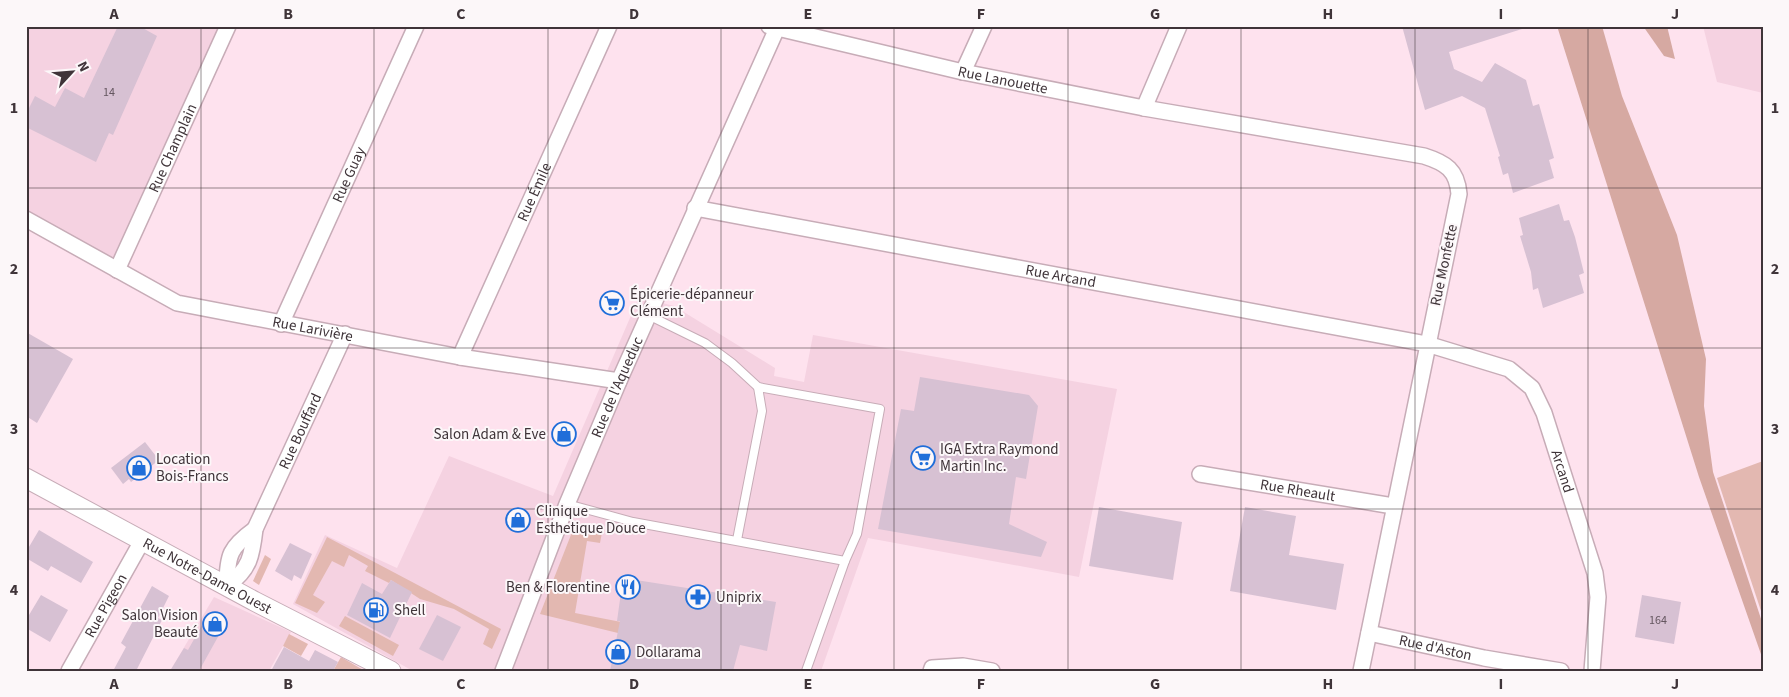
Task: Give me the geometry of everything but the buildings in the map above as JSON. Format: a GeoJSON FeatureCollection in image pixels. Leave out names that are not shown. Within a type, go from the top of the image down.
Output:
{"type":"FeatureCollection","features":[{"type":"Feature","properties":{"kind":"street","name":"Rue Champlain"},"geometry":{"type":"LineString","coordinates":[[117,270],[228,26]]}},
{"type":"Feature","properties":{"kind":"street","name":"Rue Guay"},"geometry":{"type":"LineString","coordinates":[[281,324],[416,26]]}},
{"type":"Feature","properties":{"kind":"street","name":"Rue Émile"},"geometry":{"type":"LineString","coordinates":[[460,357],[609,26]]}},
{"type":"Feature","properties":{"kind":"street"},"geometry":{"type":"LineString","coordinates":[[963,72],[984,26]]}},
{"type":"Feature","properties":{"kind":"street"},"geometry":{"type":"LineString","coordinates":[[1144,108],[1178,26]]}},
{"type":"Feature","properties":{"kind":"street","name":"Rue Lanouette"},"geometry":{"type":"LineString","coordinates":[[774,27],[963,72],[1144,108]]}},
{"type":"Feature","properties":{"kind":"street","name":"Rue de l'Aqueduc"},"geometry":{"type":"LineString","coordinates":[[503,671],[567,504],[774,27]]}},
{"type":"Feature","properties":{"kind":"street","name":"Rue Monfette"},"geometry":{"type":"LineString","coordinates":[[1144,108],[1424,156],[1448,167],[1457,178],[1459,194],[1361,671]]}},
{"type":"Feature","properties":{"kind":"street","name":"Rue Arcand"},"geometry":{"type":"LineString","coordinates":[[695,208],[1427,344]]}},
{"type":"Feature","properties":{"kind":"street","name":"Rue Larivière"},"geometry":{"type":"LineString","coordinates":[[26,218],[177,303],[460,357],[619,381]]}},
{"type":"Feature","properties":{"kind":"street","name":"Rue Bouffard"},"geometry":{"type":"LineString","coordinates":[[227,586],[242,575],[252,555],[254,529],[345,334]]}},
{"type":"Feature","properties":{"kind":"street","name":"Arcand"},"geometry":{"type":"LineString","coordinates":[[1427,344],[1509,369],[1532,388],[1544,413],[1595,573],[1598,597],[1592,671]]}},
{"type":"Feature","properties":{"kind":"street","name":"Rue Rheault"},"geometry":{"type":"LineString","coordinates":[[1200,474],[1394,506]]}},
{"type":"Feature","properties":{"kind":"street","name":"Rue Notre-Dame Ouest"},"geometry":{"type":"LineString","coordinates":[[26,478],[227,586],[391,671]]}},
{"type":"Feature","properties":{"kind":"street","name":"Rue Pigeon"},"geometry":{"type":"LineString","coordinates":[[69,671],[142,541]]}},
{"type":"Feature","properties":{"kind":"street","name":"Rue d'Aston"},"geometry":{"type":"LineString","coordinates":[[1369,632],[1484,658],[1561,671]]}},
{"type":"Feature","properties":{"kind":"street"},"geometry":{"type":"LineString","coordinates":[[931,671],[932,668],[962,666],[992,671]]}},
{"type":"Feature","properties":{"kind":"lane"},"geometry":{"type":"LineString","coordinates":[[648,315],[705,343],[732,363],[758,388],[880,409],[857,534],[845,561],[806,671]]}},
{"type":"Feature","properties":{"kind":"lane"},"geometry":{"type":"LineString","coordinates":[[737,540],[762,411],[758,388]]}},
{"type":"Feature","properties":{"kind":"lane"},"geometry":{"type":"LineString","coordinates":[[567,504],[633,522],[845,561]]}},
{"type":"Feature","properties":{"kind":"shaded area"},"geometry":{"type":"Polygon","coordinates":[[[26,26],[228,26],[117,270],[26,219],[26,26]]]}},
{"type":"Feature","properties":{"kind":"shaded area"},"geometry":{"type":"Polygon","coordinates":[[[1557,26],[1602,26],[1622,96],[1677,235],[1706,359],[1704,406],[1713,472],[1763,625],[1763,660],[1699,477],[1557,26]]]}},
{"type":"Feature","properties":{"kind":"shaded area"},"geometry":{"type":"Polygon","coordinates":[[[1643,26],[1667,26],[1675,59],[1664,56],[1643,26]]]}},
{"type":"Feature","properties":{"kind":"shaded area"},"geometry":{"type":"Polygon","coordinates":[[[1703,26],[1763,26],[1763,93],[1717,82],[1703,26]]]}},
{"type":"Feature","properties":{"kind":"shaded area"},"geometry":{"type":"Polygon","coordinates":[[[639,297],[674,306],[775,368],[774,376],[804,382],[813,335],[1117,389],[1079,577],[868,538],[821,671],[413,671],[293,604],[325,535],[397,568],[449,456],[553,496],[639,297]]]}},
{"type":"Feature","properties":{"kind":"shaded area"},"geometry":{"type":"Polygon","coordinates":[[[1763,461],[1763,617],[1717,478],[1763,461]]]}},
{"type":"Feature","properties":{"kind":"shaded area"},"geometry":{"type":"Polygon","coordinates":[[[584,523],[603,527],[600,543],[587,541],[575,613],[739,645],[618,633],[540,614],[574,527],[584,523]]]}},
{"type":"Feature","properties":{"kind":"shaded area"},"geometry":{"type":"Polygon","coordinates":[[[327,537],[501,629],[492,649],[483,644],[489,629],[454,609],[420,599],[391,580],[389,583],[365,571],[368,566],[349,555],[344,567],[332,561],[313,595],[325,602],[317,613],[295,603],[327,537]]]}},
{"type":"Feature","properties":{"kind":"shaded area"},"geometry":{"type":"Polygon","coordinates":[[[265,555],[271,559],[259,585],[253,581],[265,555]]]}},
{"type":"Feature","properties":{"kind":"shaded area"},"geometry":{"type":"Polygon","coordinates":[[[214,597],[291,632],[269,671],[170,671],[214,597]]]}},
{"type":"Feature","properties":{"kind":"shaded area"},"geometry":{"type":"Polygon","coordinates":[[[345,616],[399,645],[393,656],[339,626],[345,616]]]}},
{"type":"Feature","properties":{"kind":"shaded area"},"geometry":{"type":"Polygon","coordinates":[[[289,634],[308,644],[301,656],[283,646],[289,634]]]}},
{"type":"Feature","properties":{"kind":"shaded area"},"geometry":{"type":"Polygon","coordinates":[[[341,657],[365,671],[333,671],[341,657]]]}},
{"type":"Feature","properties":{"kind":"place","name":"Épicerie-dépanneur Clément"},"geometry":{"type":"Point","coordinates":[612,303]}},
{"type":"Feature","properties":{"kind":"place","name":"Salon Adam & Eve"},"geometry":{"type":"Point","coordinates":[564,434]}},
{"type":"Feature","properties":{"kind":"place","name":"IGA Extra Raymond Martin Inc."},"geometry":{"type":"Point","coordinates":[923,458]}},
{"type":"Feature","properties":{"kind":"place","name":"Location Bois-Francs"},"geometry":{"type":"Point","coordinates":[139,468]}},
{"type":"Feature","properties":{"kind":"place","name":"Clinique Esthetique Douce"},"geometry":{"type":"Point","coordinates":[518,520]}},
{"type":"Feature","properties":{"kind":"place","name":"Ben & Florentine"},"geometry":{"type":"Point","coordinates":[628,587]}},
{"type":"Feature","properties":{"kind":"place","name":"Uniprix"},"geometry":{"type":"Point","coordinates":[698,597]}},
{"type":"Feature","properties":{"kind":"place","name":"Shell"},"geometry":{"type":"Point","coordinates":[376,610]}},
{"type":"Feature","properties":{"kind":"place","name":"Salon Vision Beauté"},"geometry":{"type":"Point","coordinates":[215,624]}},
{"type":"Feature","properties":{"kind":"place","name":"Dollarama"},"geometry":{"type":"Point","coordinates":[618,652]}}]}
